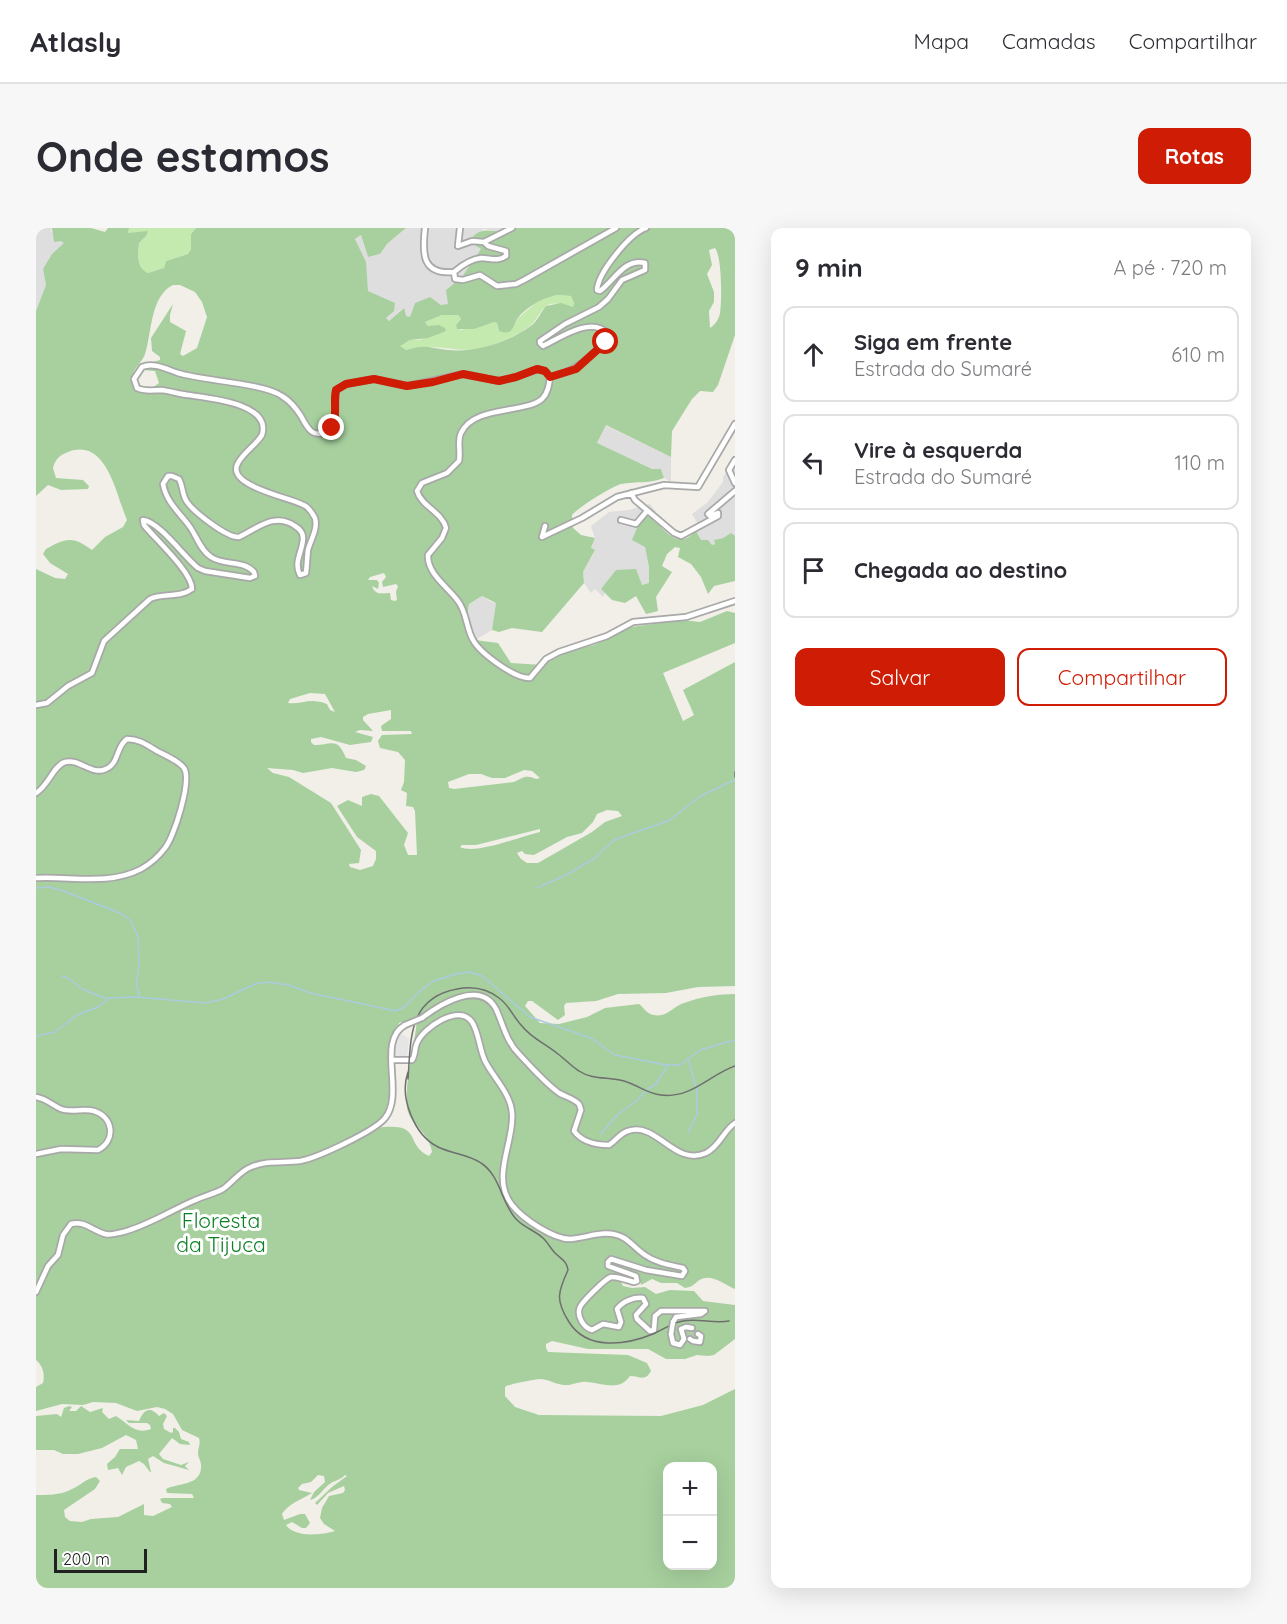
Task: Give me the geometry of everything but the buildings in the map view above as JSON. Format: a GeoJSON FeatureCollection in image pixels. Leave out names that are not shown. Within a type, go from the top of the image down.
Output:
{"type":"FeatureCollection","features":[{"type":"Feature","properties":{"kind":"street"},"geometry":{"type":"LineString","coordinates":[[425,228],[425,260],[436,272],[454,272],[464,264],[478,258],[502,259],[507,255],[506,251],[488,246],[484,242]]}},
{"type":"Feature","properties":{"kind":"street"},"geometry":{"type":"LineString","coordinates":[[460,228],[458,246],[472,241],[484,242],[512,228]]}},
{"type":"Feature","properties":{"kind":"street"},"geometry":{"type":"LineString","coordinates":[[454,272],[455,279],[459,280],[480,275],[497,286],[516,284],[616,228]]}},
{"type":"Feature","properties":{"kind":"street"},"geometry":{"type":"LineString","coordinates":[[550,377],[576,369],[606,342],[607,333],[602,328],[589,327],[569,333],[543,346],[540,340],[598,307],[608,299],[622,280],[645,270],[645,263],[635,263],[622,269],[604,288],[597,290],[600,279],[627,242],[638,231],[646,228]]}},
{"type":"Feature","properties":{"kind":"street"},"geometry":{"type":"LineString","coordinates":[[36,705],[47,704],[68,686],[92,673],[105,641],[150,599],[185,594],[192,589],[191,581],[182,568],[144,525],[143,519],[162,532],[198,568],[249,578],[255,576],[249,567],[217,560],[204,552],[190,527],[168,498],[163,484],[168,477],[179,479],[184,497],[190,506],[226,535],[239,537],[257,525],[273,521],[284,521],[299,529],[303,536],[298,569],[300,575],[306,573],[308,550],[316,522],[312,512],[295,501],[271,495],[256,488],[241,479],[236,472],[237,464],[262,435],[264,430],[261,420],[253,412],[229,401],[137,388],[134,379],[142,367],[150,365],[192,377],[266,389],[281,394],[293,405],[308,430],[318,434],[328,432],[335,421],[336,390],[360,380],[374,379],[407,386],[463,374],[499,381],[537,369],[545,371],[550,377],[548,389],[540,400],[489,413],[473,420],[460,435],[459,461],[447,473],[422,483],[417,491],[419,497],[439,516],[446,528],[442,538],[428,555],[429,566],[462,607],[471,636],[479,650],[513,673],[525,678],[530,678],[546,659],[559,652],[607,636],[633,622],[686,618],[735,601]]}},
{"type":"Feature","properties":{"kind":"street"},"geometry":{"type":"LineString","coordinates":[[545,526],[542,537],[582,518],[617,497],[664,485],[698,487],[735,424]]}},
{"type":"Feature","properties":{"kind":"street"},"geometry":{"type":"LineString","coordinates":[[730,430],[735,435]]}},
{"type":"Feature","properties":{"kind":"street"},"geometry":{"type":"LineString","coordinates":[[735,460],[729,470],[735,483]]}},
{"type":"Feature","properties":{"kind":"street"},"geometry":{"type":"LineString","coordinates":[[631,493],[647,511],[674,533],[683,536],[718,516],[718,513],[710,516],[708,514],[735,491]]}},
{"type":"Feature","properties":{"kind":"street"},"geometry":{"type":"LineString","coordinates":[[621,520],[636,524],[647,511]]}},
{"type":"Feature","properties":{"kind":"street"},"geometry":{"type":"LineString","coordinates":[[36,792],[46,785],[60,765],[66,762],[72,761],[97,770],[108,768],[113,764],[120,745],[127,739],[142,742],[177,763],[185,772],[184,791],[172,836],[167,847],[150,862],[123,876],[110,878],[36,878]]}},
{"type":"Feature","properties":{"kind":"street"},"geometry":{"type":"LineString","coordinates":[[36,1292],[48,1266],[58,1255],[63,1235],[71,1224],[76,1222],[87,1225],[104,1234],[126,1232],[220,1191],[248,1168],[274,1161],[300,1161],[310,1158],[353,1139],[382,1121],[387,1117],[391,1102],[392,1042],[395,1033],[445,1002],[463,996],[479,996],[491,1002],[517,1052],[560,1093],[579,1104],[581,1110],[574,1131],[585,1140],[609,1145],[625,1131],[648,1132],[660,1138],[668,1147],[677,1152],[700,1155],[715,1147],[722,1140],[728,1128],[735,1123]]}},
{"type":"Feature","properties":{"kind":"street"},"geometry":{"type":"LineString","coordinates":[[393,1060],[412,1060],[422,1036],[446,1017],[463,1015],[470,1019],[475,1027],[484,1059],[512,1106],[513,1117],[503,1172],[508,1199],[512,1205],[518,1212],[551,1235],[569,1239],[607,1233],[624,1238],[646,1257],[662,1264],[683,1268],[685,1271],[682,1276],[673,1275],[646,1270],[611,1259],[608,1266],[636,1276],[637,1281],[615,1277],[606,1280],[580,1306],[579,1314],[583,1324],[592,1330],[603,1324],[619,1327],[621,1322],[616,1313],[617,1309],[623,1303],[644,1298],[646,1304],[636,1316],[650,1331],[654,1330],[655,1316],[661,1311],[705,1311],[701,1314],[680,1316],[673,1322],[672,1343],[680,1344],[684,1339],[681,1329],[692,1328]]}},
{"type":"Feature","properties":{"kind":"street"},"geometry":{"type":"LineString","coordinates":[[36,1097],[43,1098],[61,1109],[98,1112],[109,1123],[111,1131],[108,1142],[98,1150],[61,1149],[36,1154]]}},
{"type":"Feature","properties":{"kind":"street"},"geometry":{"type":"LineString","coordinates":[[690,1339],[700,1342],[701,1336],[698,1334]]}},
{"type":"Feature","properties":{"kind":"shaded area"},"geometry":{"type":"Polygon","coordinates":[[[36,228],[52,228],[51,231],[65,243],[43,269],[46,285],[36,311],[36,228]]]}},
{"type":"Feature","properties":{"kind":"shaded area"},"geometry":{"type":"Polygon","coordinates":[[[406,228],[503,228],[499,231],[483,229],[481,249],[448,296],[448,304],[415,303],[410,317],[406,317],[403,308],[389,321],[386,318],[395,304],[368,291],[365,262],[355,239],[361,235],[368,257],[380,254],[387,244],[406,228]]]}},
{"type":"Feature","properties":{"kind":"shaded area"},"geometry":{"type":"Polygon","coordinates":[[[605,425],[671,457],[671,482],[664,478],[661,469],[652,469],[597,444],[605,425]]]}},
{"type":"Feature","properties":{"kind":"shaded area"},"geometry":{"type":"Polygon","coordinates":[[[735,460],[735,545],[723,538],[714,540],[715,544],[712,545],[701,540],[696,531],[700,528],[692,514],[707,503],[723,482],[723,477],[735,460]]]}},
{"type":"Feature","properties":{"kind":"shaded area"},"geometry":{"type":"Polygon","coordinates":[[[650,504],[656,512],[653,519],[645,514],[638,526],[649,567],[649,584],[642,585],[613,576],[601,589],[605,593],[603,597],[595,589],[591,593],[584,583],[583,572],[595,551],[591,549],[595,538],[591,526],[609,512],[629,510],[650,504]]]}},
{"type":"Feature","properties":{"kind":"shaded area"},"geometry":{"type":"Polygon","coordinates":[[[482,596],[496,603],[492,630],[475,640],[467,616],[469,604],[482,596]]]}},
{"type":"Feature","properties":{"kind":"shaded area"},"geometry":{"type":"Polygon","coordinates":[[[397,1032],[409,1038],[407,1058],[394,1056],[394,1038],[397,1032]]]}},
{"type":"Feature","properties":{"kind":"green space","name":"Floresta da Tijuca"},"geometry":{"type":"Polygon","coordinates":[[[52,228],[91,228],[105,232],[108,228],[129,228],[128,233],[148,231],[139,243],[138,256],[141,268],[148,273],[164,268],[166,261],[188,254],[191,249],[191,234],[196,228],[406,228],[387,244],[380,254],[368,257],[361,235],[355,239],[366,262],[368,291],[395,303],[394,311],[386,318],[389,321],[404,308],[406,316],[410,317],[415,303],[430,297],[441,305],[448,304],[446,290],[461,278],[481,249],[470,242],[481,231],[499,231],[503,228],[735,228],[735,335],[718,385],[713,392],[700,391],[692,399],[672,431],[671,457],[606,425],[597,443],[652,469],[661,469],[664,478],[616,486],[588,502],[572,515],[573,528],[581,535],[595,538],[591,548],[595,550],[583,572],[584,583],[542,632],[512,628],[499,632],[492,630],[496,603],[482,596],[469,604],[467,616],[475,640],[498,643],[511,663],[543,665],[569,651],[594,645],[631,627],[683,620],[700,622],[727,611],[735,613],[735,643],[663,673],[683,721],[694,715],[683,690],[735,662],[735,986],[698,987],[666,993],[618,994],[596,1001],[566,1003],[565,1015],[558,1020],[532,1001],[528,1001],[525,1006],[540,1023],[559,1024],[587,1017],[605,1008],[639,1004],[649,1013],[662,1015],[680,1004],[696,999],[735,994],[735,1289],[712,1278],[703,1279],[685,1288],[677,1283],[661,1283],[652,1279],[641,1285],[637,1274],[636,1280],[620,1280],[623,1286],[645,1287],[656,1294],[670,1290],[694,1291],[703,1301],[735,1305],[735,1339],[714,1355],[697,1355],[685,1359],[666,1359],[648,1349],[588,1349],[552,1341],[546,1344],[548,1352],[628,1355],[647,1363],[651,1371],[644,1377],[630,1376],[626,1381],[616,1385],[580,1382],[565,1385],[541,1379],[511,1384],[505,1387],[505,1396],[515,1407],[539,1415],[661,1416],[703,1405],[735,1389],[735,1588],[36,1588],[36,1495],[62,1493],[96,1477],[100,1481],[95,1489],[64,1510],[65,1517],[70,1521],[82,1522],[118,1517],[144,1504],[144,1515],[153,1516],[172,1507],[170,1504],[162,1503],[160,1499],[194,1498],[192,1494],[167,1493],[166,1489],[197,1478],[201,1466],[198,1453],[199,1438],[182,1430],[173,1414],[165,1409],[157,1407],[137,1411],[116,1403],[93,1402],[83,1405],[62,1404],[36,1411],[36,1387],[43,1383],[44,1376],[36,1360],[36,569],[55,578],[65,579],[68,574],[50,563],[43,554],[46,549],[69,540],[79,542],[92,550],[105,537],[123,527],[127,520],[114,484],[101,460],[92,453],[81,450],[63,454],[53,468],[56,478],[83,480],[89,486],[88,489],[61,490],[48,485],[36,496],[36,311],[46,285],[43,269],[52,254],[64,243],[54,242],[52,228]],[[715,248],[709,250],[712,265],[707,274],[714,292],[714,302],[709,311],[710,328],[718,320],[721,289],[717,253],[715,248]],[[173,285],[165,290],[156,306],[145,354],[133,374],[133,381],[139,392],[151,389],[159,383],[155,371],[142,370],[149,363],[160,360],[160,357],[152,351],[151,338],[173,304],[170,322],[186,331],[180,354],[183,356],[197,348],[207,317],[202,302],[195,292],[180,285],[173,285]],[[554,296],[530,307],[517,319],[509,332],[499,331],[497,323],[494,322],[474,329],[457,329],[456,325],[461,319],[458,315],[442,315],[425,322],[428,326],[439,325],[446,331],[428,338],[410,340],[400,346],[406,350],[423,347],[470,350],[492,345],[523,331],[534,323],[546,306],[561,303],[573,307],[571,296],[554,296]],[[384,573],[370,577],[368,580],[377,580],[378,589],[372,586],[375,591],[390,593],[391,600],[397,600],[398,586],[396,584],[383,587],[382,582],[386,577],[384,573]],[[310,693],[290,699],[288,703],[321,702],[327,704],[330,710],[335,712],[325,694],[310,693]],[[391,710],[363,717],[363,720],[373,731],[355,732],[373,737],[371,742],[350,745],[321,737],[311,739],[314,745],[337,744],[346,758],[356,760],[366,766],[364,770],[356,772],[332,768],[303,773],[267,768],[273,773],[289,777],[331,803],[361,850],[359,863],[349,864],[350,867],[360,870],[373,866],[376,851],[357,837],[337,806],[348,800],[362,806],[362,797],[371,794],[379,796],[408,833],[404,845],[408,855],[417,855],[415,811],[413,807],[406,806],[407,793],[401,790],[404,782],[405,760],[398,752],[380,748],[378,741],[382,735],[412,734],[411,731],[382,731],[381,726],[391,719],[391,710]],[[524,770],[505,778],[492,778],[481,774],[469,774],[448,782],[449,788],[454,789],[514,782],[527,777],[540,778],[532,771],[524,770]],[[607,810],[597,814],[593,822],[582,833],[567,837],[534,855],[525,854],[522,851],[517,853],[527,863],[538,863],[605,822],[622,816],[618,811],[607,810]],[[540,829],[476,845],[460,847],[468,849],[488,847],[540,832],[540,829]],[[417,1018],[399,1023],[396,1034],[395,1081],[391,1103],[375,1128],[391,1127],[407,1131],[421,1151],[429,1156],[432,1152],[428,1140],[410,1117],[407,1103],[417,1018]],[[318,1475],[311,1482],[302,1484],[299,1490],[312,1493],[288,1507],[282,1514],[284,1520],[305,1514],[310,1523],[306,1528],[292,1522],[286,1525],[302,1534],[323,1534],[335,1531],[324,1524],[320,1518],[322,1508],[329,1496],[343,1493],[344,1486],[328,1493],[317,1505],[315,1503],[347,1476],[331,1483],[310,1500],[314,1492],[325,1482],[324,1476],[318,1475]]]}},
{"type":"Feature","properties":{"kind":"green space"},"geometry":{"type":"Polygon","coordinates":[[[129,228],[196,228],[191,234],[191,249],[188,254],[166,261],[164,268],[148,273],[141,268],[138,256],[139,243],[146,236],[128,233],[129,228]]]}},
{"type":"Feature","properties":{"kind":"green space"},"geometry":{"type":"Polygon","coordinates":[[[559,295],[571,296],[573,307],[550,304],[526,329],[490,346],[468,350],[416,347],[406,350],[399,346],[410,340],[419,340],[445,331],[428,326],[425,322],[442,315],[458,315],[461,319],[456,325],[461,330],[494,322],[497,323],[499,331],[511,330],[518,318],[536,303],[559,295]]]}},
{"type":"Feature","properties":{"kind":"green space"},"geometry":{"type":"Polygon","coordinates":[[[645,514],[676,538],[689,537],[696,531],[701,540],[708,540],[712,545],[715,544],[714,540],[731,533],[735,536],[735,581],[714,586],[708,594],[701,577],[691,564],[678,557],[680,548],[675,547],[667,554],[662,566],[672,572],[656,597],[658,611],[646,614],[636,596],[625,603],[612,600],[601,589],[616,570],[636,569],[642,585],[649,583],[645,547],[632,540],[637,524],[645,514]]]}},
{"type":"Feature","properties":{"kind":"green space"},"geometry":{"type":"Polygon","coordinates":[[[81,1406],[90,1412],[103,1408],[102,1412],[109,1419],[116,1416],[132,1428],[141,1431],[151,1429],[150,1425],[129,1423],[126,1420],[139,1421],[148,1410],[159,1416],[164,1413],[167,1416],[163,1424],[164,1429],[171,1433],[175,1428],[181,1439],[189,1442],[190,1445],[180,1444],[172,1438],[159,1454],[163,1459],[181,1465],[189,1462],[185,1466],[189,1470],[164,1463],[153,1456],[148,1459],[151,1472],[139,1461],[126,1467],[122,1475],[118,1468],[108,1470],[107,1464],[120,1449],[138,1449],[136,1440],[126,1435],[102,1448],[78,1454],[36,1450],[36,1416],[57,1414],[61,1417],[64,1408],[72,1407],[69,1411],[76,1411],[81,1406]]]}},
{"type":"Feature","properties":{"kind":"waterway"},"geometry":{"type":"LineString","coordinates":[[537,888],[568,874],[595,858],[614,840],[670,820],[699,797],[734,780]]}},
{"type":"Feature","properties":{"kind":"waterway"},"geometry":{"type":"LineString","coordinates":[[36,888],[49,887],[64,891],[122,914],[131,921],[138,937],[139,964],[136,984],[140,997]]}},
{"type":"Feature","properties":{"kind":"waterway"},"geometry":{"type":"LineString","coordinates":[[36,1036],[55,1032],[77,1015],[98,1007],[109,998],[135,997],[206,1003],[223,999],[255,984],[266,982],[289,985],[310,993],[396,1011],[404,1007],[422,989],[434,981],[470,972],[482,976],[530,1017],[591,1038],[615,1055],[666,1065],[680,1065],[700,1050],[735,1040]]}},
{"type":"Feature","properties":{"kind":"waterway"},"geometry":{"type":"LineString","coordinates":[[62,976],[70,979],[82,989],[107,999]]}},
{"type":"Feature","properties":{"kind":"waterway"},"geometry":{"type":"LineString","coordinates":[[688,1060],[697,1090],[697,1115],[688,1133]]}},
{"type":"Feature","properties":{"kind":"waterway"},"geometry":{"type":"LineString","coordinates":[[601,1134],[617,1115],[656,1084],[668,1065]]}},
{"type":"Feature","properties":{"kind":"tunnel"},"geometry":{"type":"LineString","coordinates":[[690,1339],[692,1328]]}},
{"type":"Feature","properties":{"kind":"tram line"},"geometry":{"type":"LineString","coordinates":[[735,772],[735,777]]}},
{"type":"Feature","properties":{"kind":"tram line"},"geometry":{"type":"LineString","coordinates":[[408,1079],[412,1035],[421,1011],[429,1001],[441,994],[468,988],[484,990],[499,998],[530,1034],[576,1069],[591,1076],[621,1080],[652,1093],[672,1095],[691,1090],[735,1066]]}},
{"type":"Feature","properties":{"kind":"tram line"},"geometry":{"type":"LineString","coordinates":[[408,1072],[407,1104],[422,1134],[438,1147],[471,1158],[488,1169],[517,1220],[541,1236],[565,1262],[568,1270],[560,1290],[560,1302],[569,1322],[586,1338],[619,1343],[642,1338],[683,1321],[729,1321]]}},
{"type":"Feature","properties":{"kind":"route"},"geometry":{"type":"LineString","coordinates":[[332,428],[336,414],[334,399],[336,390],[346,384],[374,379],[407,386],[463,374],[499,381],[537,369],[545,371],[550,377],[576,369],[606,342]]}}]}
